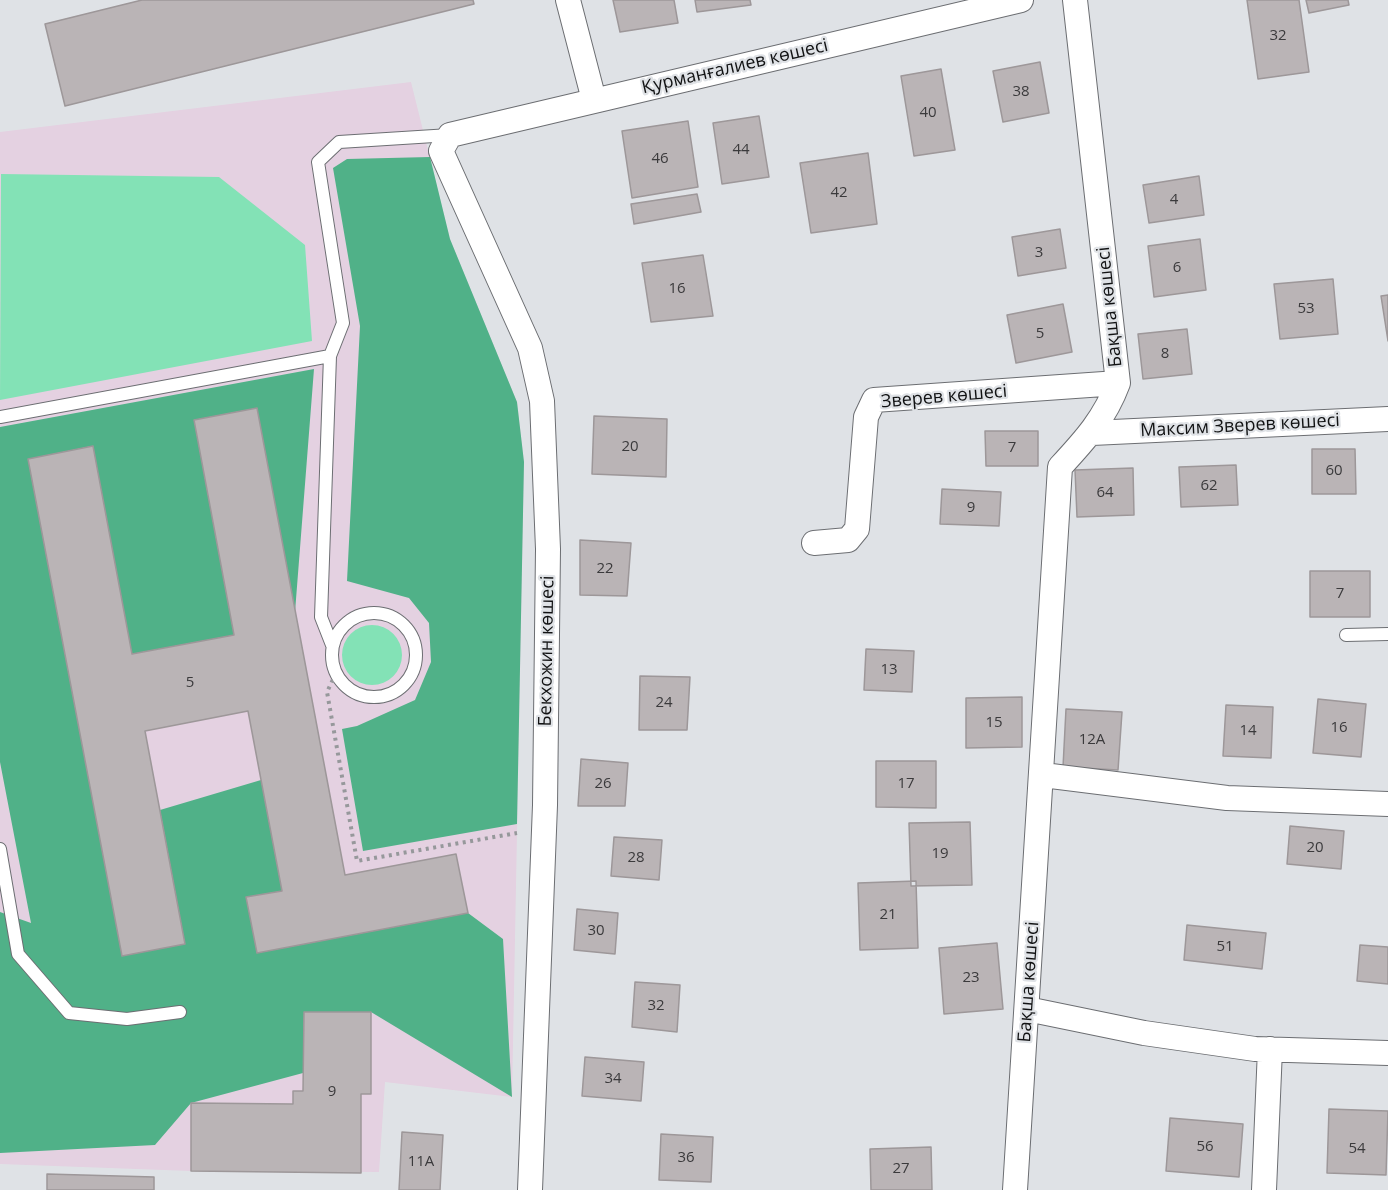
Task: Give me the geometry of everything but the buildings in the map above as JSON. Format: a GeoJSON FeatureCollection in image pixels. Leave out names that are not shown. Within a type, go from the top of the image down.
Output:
{"type":"FeatureCollection","features":[{"type":"Feature","properties":{"kind":"street"},"geometry":{"type":"LineString","coordinates":[[568,0],[594,100]]}},
{"type":"Feature","properties":{"kind":"street","name":"Қурманғалиев көшесі"},"geometry":{"type":"LineString","coordinates":[[450,135],[1021,0]]}},
{"type":"Feature","properties":{"kind":"street","name":"Бақша көшесі"},"geometry":{"type":"LineString","coordinates":[[1015,1190],[1043,775],[1060,467],[1092,433],[1108,409],[1118,383],[1075,0]]}},
{"type":"Feature","properties":{"kind":"street","name":"Бекхожин көшесі"},"geometry":{"type":"LineString","coordinates":[[450,135],[441,152],[530,348],[542,401],[548,549],[544,828],[530,1190]]}},
{"type":"Feature","properties":{"kind":"street","name":"Зверев көшесі"},"geometry":{"type":"LineString","coordinates":[[814,543],[848,540],[857,529],[866,417],[874,400],[1118,383]]}},
{"type":"Feature","properties":{"kind":"street","name":"Максим Зверев көшесі"},"geometry":{"type":"LineString","coordinates":[[1092,433],[1388,419]]}},
{"type":"Feature","properties":{"kind":"street"},"geometry":{"type":"LineString","coordinates":[[1043,775],[1227,798],[1388,804]]}},
{"type":"Feature","properties":{"kind":"street"},"geometry":{"type":"LineString","coordinates":[[1027,1009],[1144,1033],[1270,1049],[1388,1053]]}},
{"type":"Feature","properties":{"kind":"street"},"geometry":{"type":"LineString","coordinates":[[1264,1190],[1270,1049]]}},
{"type":"Feature","properties":{"kind":"lane"},"geometry":{"type":"LineString","coordinates":[[332,645],[338,632],[347,622],[359,615],[373,612],[387,614],[409,631],[416,658],[405,683],[394,692],[368,697],[354,692],[343,684],[336,673],[332,659],[332,645],[321,617],[330,356],[343,323],[318,162],[339,142],[450,135]]}},
{"type":"Feature","properties":{"kind":"lane"},"geometry":{"type":"LineString","coordinates":[[0,417],[330,356]]}},
{"type":"Feature","properties":{"kind":"lane"},"geometry":{"type":"LineString","coordinates":[[1346,635],[1388,634]]}},
{"type":"Feature","properties":{"kind":"lane"},"geometry":{"type":"LineString","coordinates":[[0,849],[18,954],[69,1013],[127,1019],[180,1012]]}},
{"type":"Feature","properties":{"kind":"path"},"geometry":{"type":"LineString","coordinates":[[336,673],[327,692],[357,861],[544,828]]}},
{"type":"Feature","properties":{"kind":"shaded area"},"geometry":{"type":"Polygon","coordinates":[[[411,82],[450,239],[517,402],[524,462],[512,1097],[385,1082],[379,1172],[191,1171],[0,1164],[0,132],[411,82]]]}},
{"type":"Feature","properties":{"kind":"green space"},"geometry":{"type":"Polygon","coordinates":[[[430,157],[450,239],[517,402],[524,462],[517,824],[363,851],[342,729],[357,726],[415,700],[431,662],[429,623],[409,598],[347,581],[360,326],[333,168],[347,159],[430,157]]]}},
{"type":"Feature","properties":{"kind":"green space"},"geometry":{"type":"Polygon","coordinates":[[[1,174],[219,177],[305,245],[312,341],[0,400],[1,174]]]}},
{"type":"Feature","properties":{"kind":"green space"},"geometry":{"type":"Polygon","coordinates":[[[314,369],[295,612],[257,408],[194,420],[234,635],[132,654],[92,446],[29,459],[122,955],[185,944],[160,810],[261,780],[282,891],[247,897],[257,953],[468,913],[503,939],[512,1097],[371,1012],[304,1012],[303,1073],[191,1103],[155,1145],[0,1153],[0,912],[31,923],[0,762],[0,427],[314,369]]]}},
{"type":"Feature","properties":{"kind":"green space"},"geometry":{"type":"Polygon","coordinates":[[[372,625],[389,630],[397,638],[402,655],[397,672],[389,680],[372,685],[355,680],[347,672],[342,655],[347,638],[355,630],[372,625]]]}}]}
